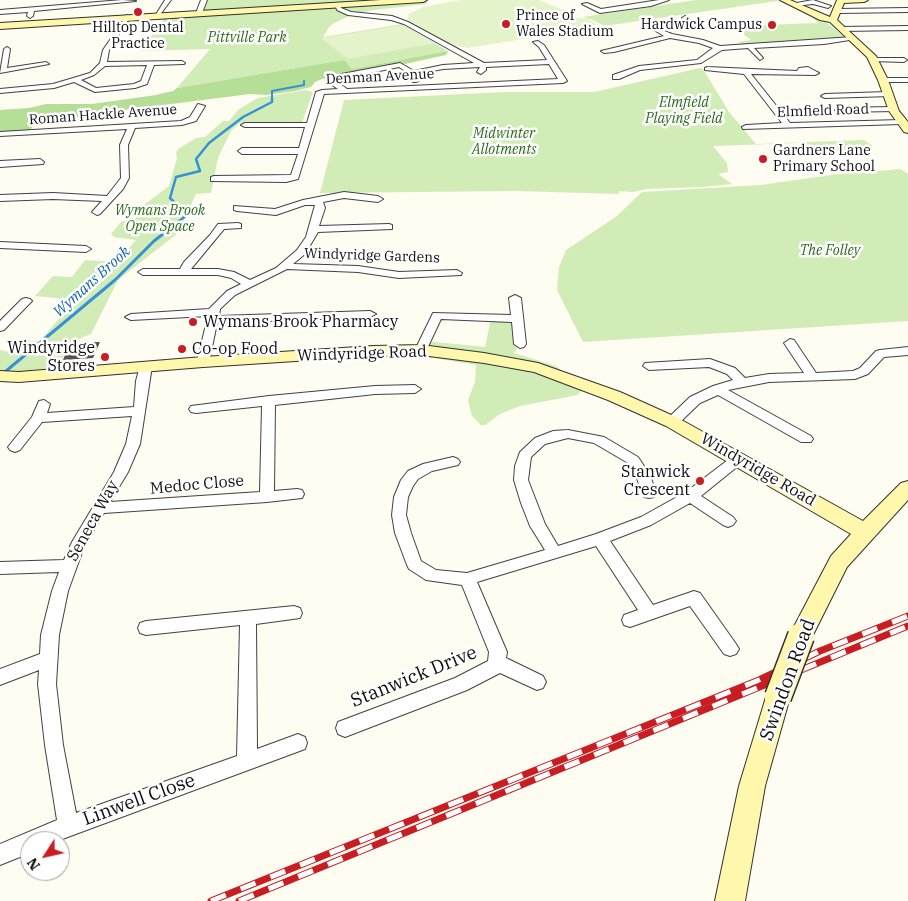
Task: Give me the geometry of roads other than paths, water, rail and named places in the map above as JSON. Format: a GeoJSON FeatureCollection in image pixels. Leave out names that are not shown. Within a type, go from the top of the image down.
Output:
{"type":"FeatureCollection","features":[{"type":"Feature","properties":{"kind":"street"},"geometry":{"type":"LineString","coordinates":[[157,15],[168,0]]}},
{"type":"Feature","properties":{"kind":"street"},"geometry":{"type":"LineString","coordinates":[[199,13],[204,0]]}},
{"type":"Feature","properties":{"kind":"street"},"geometry":{"type":"LineString","coordinates":[[0,26],[423,0]]}},
{"type":"Feature","properties":{"kind":"street"},"geometry":{"type":"LineString","coordinates":[[622,0],[632,7]]}},
{"type":"Feature","properties":{"kind":"street"},"geometry":{"type":"LineString","coordinates":[[585,4],[600,11],[666,0]]}},
{"type":"Feature","properties":{"kind":"street"},"geometry":{"type":"LineString","coordinates":[[784,0],[823,18],[833,20],[867,51],[874,60],[893,108],[905,126]]}},
{"type":"Feature","properties":{"kind":"street"},"geometry":{"type":"LineString","coordinates":[[833,20],[841,0],[864,0]]}},
{"type":"Feature","properties":{"kind":"street"},"geometry":{"type":"LineString","coordinates":[[0,12],[133,1]]}},
{"type":"Feature","properties":{"kind":"street"},"geometry":{"type":"LineString","coordinates":[[794,4],[813,2],[828,6]]}},
{"type":"Feature","properties":{"kind":"street"},"geometry":{"type":"LineString","coordinates":[[337,5],[339,9],[350,14],[387,18],[403,22],[457,50],[479,67],[486,84]]}},
{"type":"Feature","properties":{"kind":"street"},"geometry":{"type":"LineString","coordinates":[[28,10],[31,11],[29,24]]}},
{"type":"Feature","properties":{"kind":"street"},"geometry":{"type":"LineString","coordinates":[[838,11],[908,10]]}},
{"type":"Feature","properties":{"kind":"street"},"geometry":{"type":"LineString","coordinates":[[0,91],[47,88],[92,74],[104,63],[106,50],[127,17]]}},
{"type":"Feature","properties":{"kind":"street"},"geometry":{"type":"LineString","coordinates":[[685,18],[687,22],[658,29],[660,32],[670,36],[701,41],[718,48],[853,39]]}},
{"type":"Feature","properties":{"kind":"street"},"geometry":{"type":"LineString","coordinates":[[842,29],[908,28]]}},
{"type":"Feature","properties":{"kind":"street"},"geometry":{"type":"LineString","coordinates":[[604,51],[630,47],[670,36]]}},
{"type":"Feature","properties":{"kind":"street","name":"Denman Avenue"},"geometry":{"type":"LineString","coordinates":[[214,179],[293,178],[296,175],[320,93],[344,90],[563,81],[542,46],[536,42]]}},
{"type":"Feature","properties":{"kind":"street"},"geometry":{"type":"LineString","coordinates":[[748,45],[760,58]]}},
{"type":"Feature","properties":{"kind":"street"},"geometry":{"type":"LineString","coordinates":[[630,47],[639,50]]}},
{"type":"Feature","properties":{"kind":"street"},"geometry":{"type":"LineString","coordinates":[[616,76],[642,67],[699,62],[718,48]]}},
{"type":"Feature","properties":{"kind":"street"},"geometry":{"type":"LineString","coordinates":[[7,49],[2,71],[46,64]]}},
{"type":"Feature","properties":{"kind":"street"},"geometry":{"type":"LineString","coordinates":[[874,60],[904,60]]}},
{"type":"Feature","properties":{"kind":"street"},"geometry":{"type":"LineString","coordinates":[[413,73],[443,67],[479,67],[551,62]]}},
{"type":"Feature","properties":{"kind":"street"},"geometry":{"type":"LineString","coordinates":[[104,63],[182,63]]}},
{"type":"Feature","properties":{"kind":"street"},"geometry":{"type":"LineString","coordinates":[[76,80],[95,90],[135,86],[144,82],[152,63]]}},
{"type":"Feature","properties":{"kind":"street"},"geometry":{"type":"LineString","coordinates":[[344,90],[329,78],[400,65],[413,73],[417,87]]}},
{"type":"Feature","properties":{"kind":"street"},"geometry":{"type":"LineString","coordinates":[[707,69],[746,72],[800,71]]}},
{"type":"Feature","properties":{"kind":"street"},"geometry":{"type":"LineString","coordinates":[[746,72],[787,125]]}},
{"type":"Feature","properties":{"kind":"street"},"geometry":{"type":"LineString","coordinates":[[883,80],[908,80]]}},
{"type":"Feature","properties":{"kind":"street"},"geometry":{"type":"LineString","coordinates":[[825,96],[888,94]]}},
{"type":"Feature","properties":{"kind":"street","name":"Roman Hackle Avenue"},"geometry":{"type":"LineString","coordinates":[[0,134],[186,122],[193,119],[201,106]]}},
{"type":"Feature","properties":{"kind":"street"},"geometry":{"type":"LineString","coordinates":[[839,110],[893,108]]}},
{"type":"Feature","properties":{"kind":"street"},"geometry":{"type":"LineString","coordinates":[[245,125],[310,125]]}},
{"type":"Feature","properties":{"kind":"street","name":"Elmfield Road"},"geometry":{"type":"LineString","coordinates":[[746,127],[787,125],[905,126]]}},
{"type":"Feature","properties":{"kind":"street"},"geometry":{"type":"LineString","coordinates":[[97,212],[120,187],[125,178],[124,145],[132,126]]}},
{"type":"Feature","properties":{"kind":"street"},"geometry":{"type":"LineString","coordinates":[[242,151],[303,151]]}},
{"type":"Feature","properties":{"kind":"street"},"geometry":{"type":"LineString","coordinates":[[0,164],[40,162]]}},
{"type":"Feature","properties":{"kind":"street"},"geometry":{"type":"LineString","coordinates":[[237,208],[276,212],[316,201],[348,195],[378,199]]}},
{"type":"Feature","properties":{"kind":"street"},"geometry":{"type":"LineString","coordinates":[[0,198],[53,196],[108,199]]}},
{"type":"Feature","properties":{"kind":"street"},"geometry":{"type":"LineString","coordinates":[[314,224],[320,206],[316,201]]}},
{"type":"Feature","properties":{"kind":"street","name":"Windyridge Gardens"},"geometry":{"type":"LineString","coordinates":[[213,316],[225,297],[286,266],[306,247],[314,224],[389,227]]}},
{"type":"Feature","properties":{"kind":"street"},"geometry":{"type":"LineString","coordinates":[[184,272],[188,264],[214,237],[221,226],[238,226]]}},
{"type":"Feature","properties":{"kind":"street"},"geometry":{"type":"LineString","coordinates":[[0,246],[86,249]]}},
{"type":"Feature","properties":{"kind":"street","name":"Windyridge Gardens"},"geometry":{"type":"LineString","coordinates":[[286,266],[303,269],[358,269],[407,275],[457,273]]}},
{"type":"Feature","properties":{"kind":"street"},"geometry":{"type":"LineString","coordinates":[[142,272],[223,272],[234,275],[248,284]]}},
{"type":"Feature","properties":{"kind":"street"},"geometry":{"type":"LineString","coordinates":[[515,298],[520,344]]}},
{"type":"Feature","properties":{"kind":"street"},"geometry":{"type":"LineString","coordinates":[[0,328],[5,317],[26,301]]}},
{"type":"Feature","properties":{"kind":"street"},"geometry":{"type":"LineString","coordinates":[[131,316],[351,319],[370,314]]}},
{"type":"Feature","properties":{"kind":"street"},"geometry":{"type":"LineString","coordinates":[[421,350],[437,315],[517,319]]}},
{"type":"Feature","properties":{"kind":"street"},"geometry":{"type":"LineString","coordinates":[[203,362],[213,316]]}},
{"type":"Feature","properties":{"kind":"street"},"geometry":{"type":"LineString","coordinates":[[790,343],[813,377]]}},
{"type":"Feature","properties":{"kind":"street","name":"Windyridge Road"},"geometry":{"type":"LineString","coordinates":[[0,376],[19,377],[203,362],[421,350],[524,365],[587,385],[672,422],[865,532]]}},
{"type":"Feature","properties":{"kind":"street"},"geometry":{"type":"LineString","coordinates":[[672,422],[695,400],[717,389],[741,382],[769,378],[855,375],[864,371],[880,354],[908,351]]}},
{"type":"Feature","properties":{"kind":"street"},"geometry":{"type":"LineString","coordinates":[[649,366],[710,363],[731,371],[741,382]]}},
{"type":"Feature","properties":{"kind":"street","name":"Seneca Way"},"geometry":{"type":"LineString","coordinates":[[68,826],[54,745],[47,684],[47,659],[54,612],[68,566],[87,526],[100,508],[133,444],[146,366]]}},
{"type":"Feature","properties":{"kind":"street"},"geometry":{"type":"LineString","coordinates":[[196,409],[375,390],[415,389]]}},
{"type":"Feature","properties":{"kind":"street"},"geometry":{"type":"LineString","coordinates":[[717,389],[806,439]]}},
{"type":"Feature","properties":{"kind":"street","name":"Medoc Close"},"geometry":{"type":"LineString","coordinates":[[268,497],[269,400]]}},
{"type":"Feature","properties":{"kind":"street"},"geometry":{"type":"LineString","coordinates":[[16,447],[38,418],[44,404]]}},
{"type":"Feature","properties":{"kind":"street"},"geometry":{"type":"LineString","coordinates":[[38,418],[140,411]]}},
{"type":"Feature","properties":{"kind":"street"},"geometry":{"type":"LineString","coordinates":[[554,552],[528,504],[521,480],[525,455],[540,441],[553,436],[568,434],[599,440],[633,460],[644,475],[649,493]]}},
{"type":"Feature","properties":{"kind":"street"},"geometry":{"type":"LineString","coordinates":[[445,466],[422,470],[409,480],[400,506],[400,524],[412,560],[419,569],[432,576],[452,580],[467,579],[600,539],[646,521],[691,496],[738,459]]}},
{"type":"Feature","properties":{"kind":"street","name":"Swindon Road"},"geometry":{"type":"LineString","coordinates":[[730,901],[752,786],[778,697],[801,636],[839,562],[908,488]]}},
{"type":"Feature","properties":{"kind":"street","name":"Medoc Close"},"geometry":{"type":"LineString","coordinates":[[100,508],[297,494]]}},
{"type":"Feature","properties":{"kind":"street"},"geometry":{"type":"LineString","coordinates":[[691,496],[728,521]]}},
{"type":"Feature","properties":{"kind":"street"},"geometry":{"type":"LineString","coordinates":[[600,539],[648,612]]}},
{"type":"Feature","properties":{"kind":"street"},"geometry":{"type":"LineString","coordinates":[[0,568],[68,566]]}},
{"type":"Feature","properties":{"kind":"street","name":"Stanwick Drive"},"geometry":{"type":"LineString","coordinates":[[345,728],[484,674],[498,662],[498,652],[467,579]]}},
{"type":"Feature","properties":{"kind":"street"},"geometry":{"type":"LineString","coordinates":[[630,620],[648,612],[694,598],[730,650]]}},
{"type":"Feature","properties":{"kind":"street"},"geometry":{"type":"LineString","coordinates":[[146,628],[294,613]]}},
{"type":"Feature","properties":{"kind":"street"},"geometry":{"type":"LineString","coordinates":[[247,761],[248,619]]}},
{"type":"Feature","properties":{"kind":"street"},"geometry":{"type":"LineString","coordinates":[[0,677],[47,659]]}},
{"type":"Feature","properties":{"kind":"street"},"geometry":{"type":"LineString","coordinates":[[498,662],[510,670],[537,682]]}},
{"type":"Feature","properties":{"kind":"street","name":"Linwell Close"},"geometry":{"type":"LineString","coordinates":[[56,831],[298,743]]}},
{"type":"Feature","properties":{"kind":"street","name":"Linwell Close"},"geometry":{"type":"LineString","coordinates":[[0,855],[20,847]]}},
{"type":"Feature","properties":{"kind":"waterway","name":"Wymans Brook"},"geometry":{"type":"LineString","coordinates":[[170,228],[187,215],[170,198],[176,177],[200,171],[196,159],[209,143],[243,117],[272,102],[272,91],[304,85],[304,81]]}},
{"type":"Feature","properties":{"kind":"waterway","name":"Wymans Brook"},"geometry":{"type":"LineString","coordinates":[[0,376],[115,280],[154,241],[172,227]]}},
{"type":"Feature","properties":{"kind":"railway"},"geometry":{"type":"LineString","coordinates":[[211,901],[759,680],[820,651],[908,616]]}},
{"type":"Feature","properties":{"kind":"railway"},"geometry":{"type":"LineString","coordinates":[[239,901],[908,626]]}},
{"type":"Feature","properties":{"kind":"place","name":"Hilltop Dental Practice"},"geometry":{"type":"Point","coordinates":[138,12]}},
{"type":"Feature","properties":{"kind":"place","name":"Prince of Wales Stadium"},"geometry":{"type":"Point","coordinates":[506,24]}},
{"type":"Feature","properties":{"kind":"place","name":"Hardwick Campus"},"geometry":{"type":"Point","coordinates":[772,25]}},
{"type":"Feature","properties":{"kind":"place","name":"Gardners Lane Primary School"},"geometry":{"type":"Point","coordinates":[763,159]}},
{"type":"Feature","properties":{"kind":"place","name":"Wymans Brook Pharmacy"},"geometry":{"type":"Point","coordinates":[193,322]}},
{"type":"Feature","properties":{"kind":"place","name":"Co-op Food"},"geometry":{"type":"Point","coordinates":[182,349]}},
{"type":"Feature","properties":{"kind":"place","name":"Windyridge Stores"},"geometry":{"type":"Point","coordinates":[105,357]}},
{"type":"Feature","properties":{"kind":"place","name":"Stanwick Crescent"},"geometry":{"type":"Point","coordinates":[700,481]}},
{"type":"Feature","properties":{"kind":"park label","name":"Pittville Park"},"geometry":{"type":"Point","coordinates":[247,38]}},
{"type":"Feature","properties":{"kind":"park label","name":"Elmfield Playing Field"},"geometry":{"type":"Point","coordinates":[684,112]}},
{"type":"Feature","properties":{"kind":"park label","name":"Midwinter Allotments"},"geometry":{"type":"Point","coordinates":[504,142]}},
{"type":"Feature","properties":{"kind":"park label","name":"Wymans Brook Open Space"},"geometry":{"type":"Point","coordinates":[160,220]}},
{"type":"Feature","properties":{"kind":"park label","name":"The Folley"},"geometry":{"type":"Point","coordinates":[830,251]}}]}
